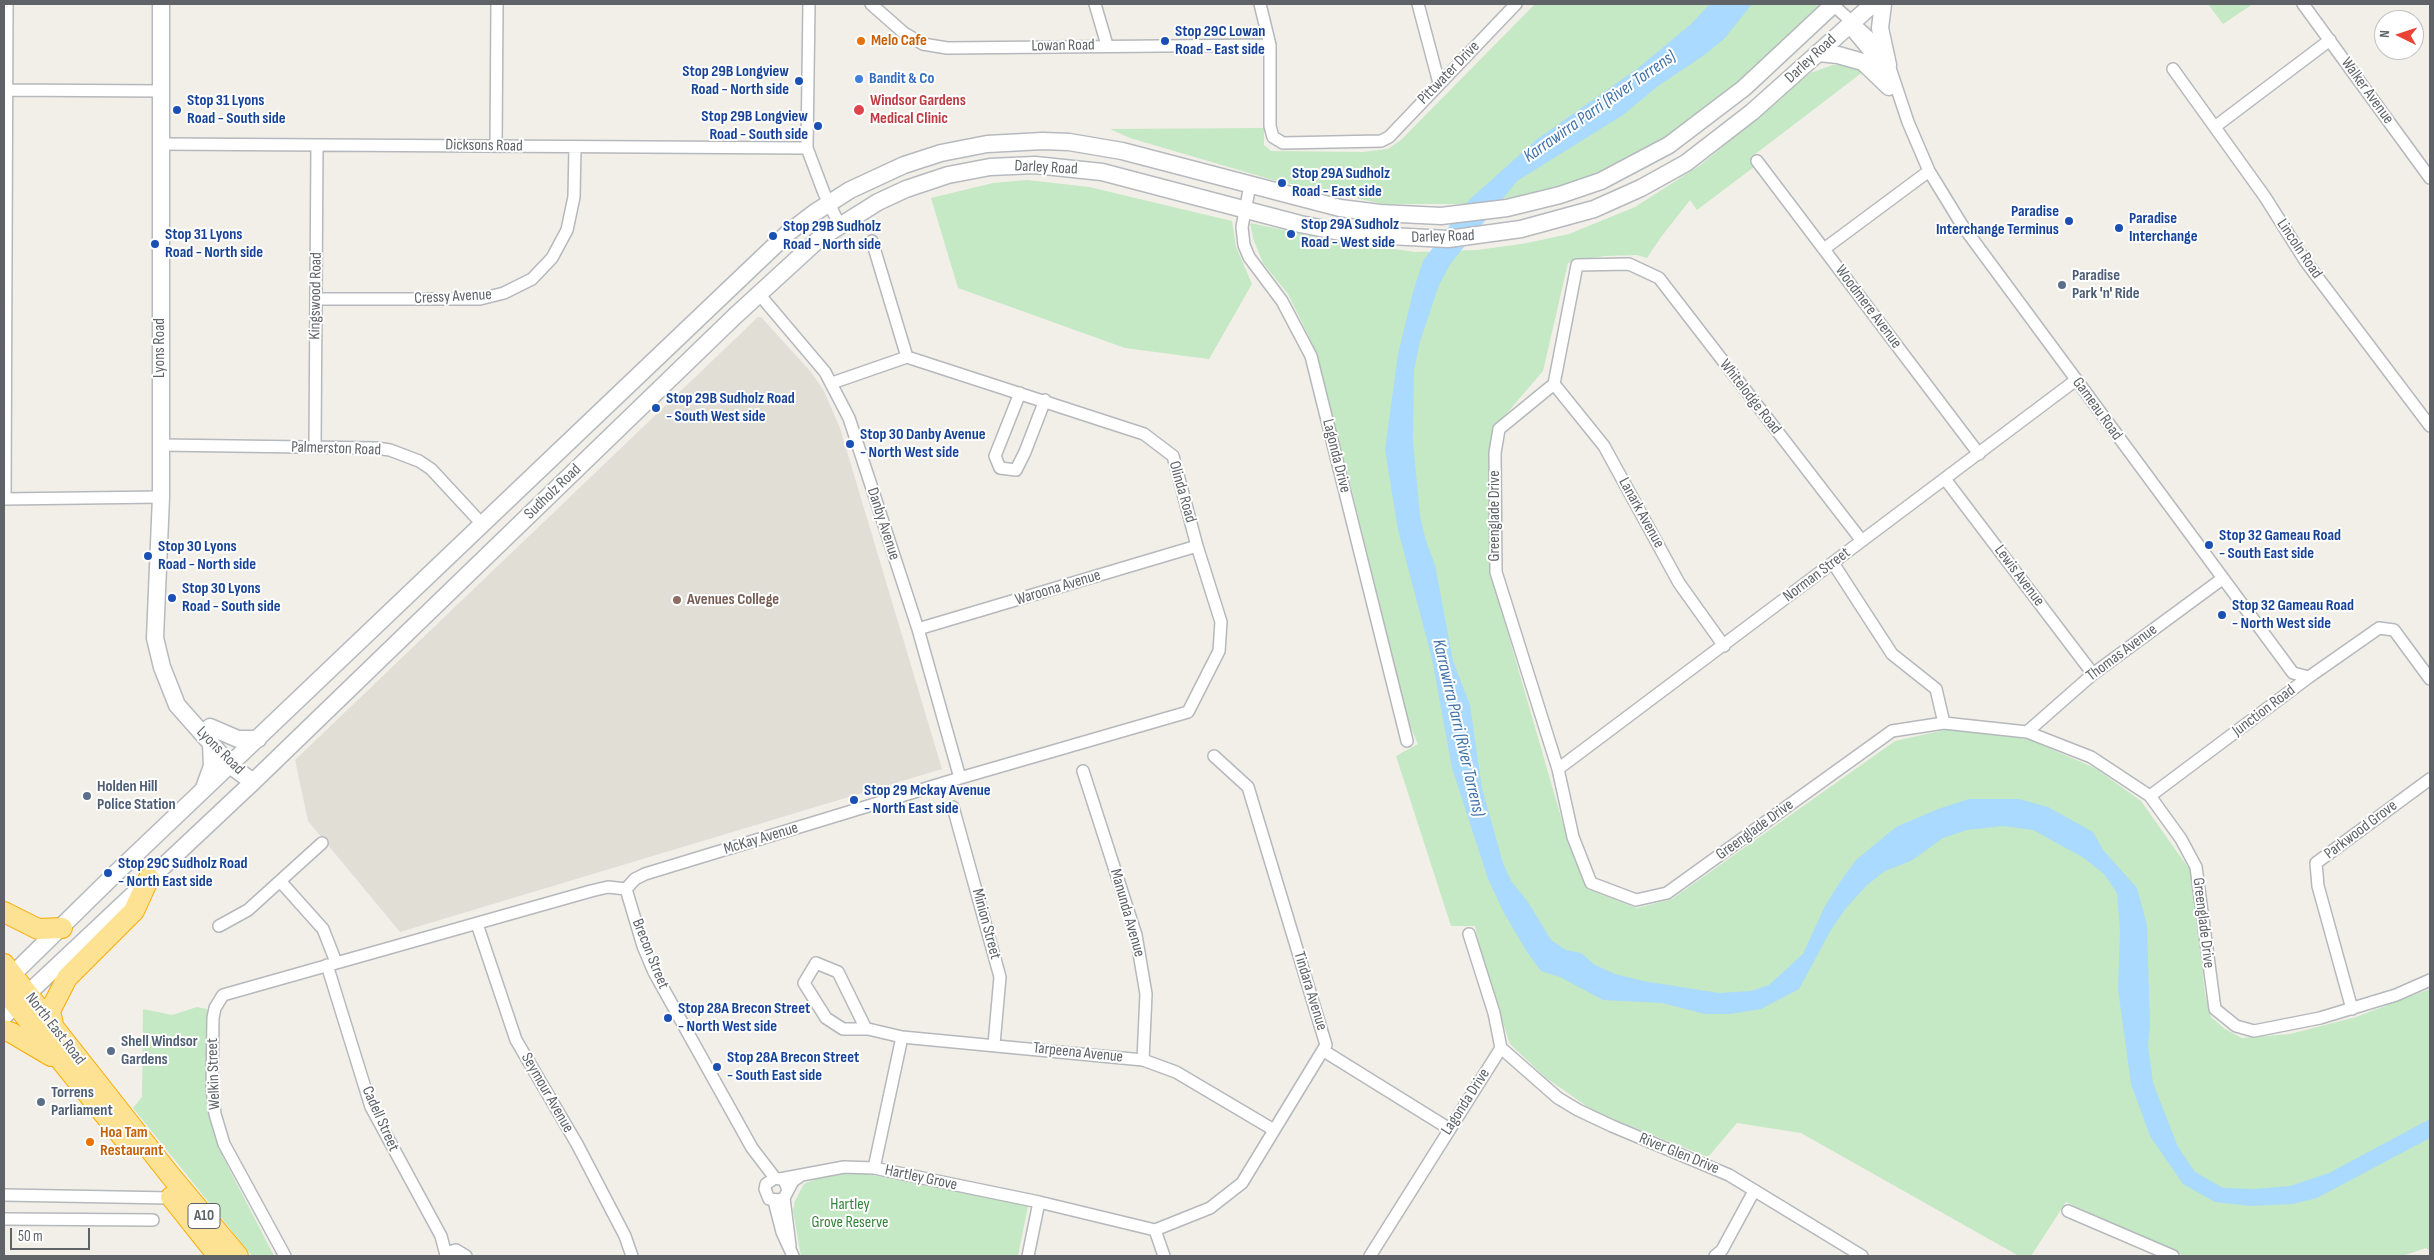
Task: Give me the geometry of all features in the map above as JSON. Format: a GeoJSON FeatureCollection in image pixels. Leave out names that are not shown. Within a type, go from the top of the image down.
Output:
{"type":"FeatureCollection","features":[{"type":"Feature","properties":{"kind":"highway"},"geometry":{"type":"LineString","coordinates":[[54,1029],[50,1011],[68,978],[134,911],[150,878]]}},
{"type":"Feature","properties":{"kind":"highway"},"geometry":{"type":"LineString","coordinates":[[4,912],[38,929],[62,928]]}},
{"type":"Feature","properties":{"kind":"highway","name":"North East Road"},"geometry":{"type":"LineString","coordinates":[[10,990],[54,1029],[170,1175],[238,1256]]}},
{"type":"Feature","properties":{"kind":"highway","name":"North East Road"},"geometry":{"type":"LineString","coordinates":[[10,990],[63,1064],[218,1256]]}},
{"type":"Feature","properties":{"kind":"highway"},"geometry":{"type":"LineString","coordinates":[[4,1030],[63,1064]]}},
{"type":"Feature","properties":{"kind":"main road","name":"Lyons Road"},"geometry":{"type":"LineString","coordinates":[[161,4],[161,497],[155,638],[162,667],[178,705],[210,735],[252,782]]}},
{"type":"Feature","properties":{"kind":"main road","name":"Darley Road"},"geometry":{"type":"LineString","coordinates":[[829,203],[866,182],[923,159],[962,149],[1022,141],[1062,141],[1095,145],[1149,157],[1250,186],[1340,208],[1426,216],[1475,213],[1537,201],[1601,180],[1669,145],[1744,88],[1834,4]]}},
{"type":"Feature","properties":{"kind":"main road","name":"Darley Road"},"geometry":{"type":"LineString","coordinates":[[840,224],[878,202],[930,180],[966,171],[1012,165],[1057,166],[1102,172],[1340,232],[1448,239],[1522,230],[1594,209],[1671,172],[1718,139],[1873,4]]}},
{"type":"Feature","properties":{"kind":"main road"},"geometry":{"type":"LineString","coordinates":[[1883,4],[1880,28],[1888,64]]}},
{"type":"Feature","properties":{"kind":"main road"},"geometry":{"type":"LineString","coordinates":[[1818,53],[1838,55],[1863,62],[1889,87]]}},
{"type":"Feature","properties":{"kind":"main road","name":"Sudholz Road"},"geometry":{"type":"LineString","coordinates":[[10,990],[62,928],[204,790],[788,233],[829,203]]}},
{"type":"Feature","properties":{"kind":"main road","name":"Sudholz Road"},"geometry":{"type":"LineString","coordinates":[[10,990],[150,878],[759,294],[804,252],[840,224]]}},
{"type":"Feature","properties":{"kind":"main road"},"geometry":{"type":"LineString","coordinates":[[747,272],[759,294]]}},
{"type":"Feature","properties":{"kind":"main road"},"geometry":{"type":"LineString","coordinates":[[555,455],[572,474]]}},
{"type":"Feature","properties":{"kind":"main road"},"geometry":{"type":"LineString","coordinates":[[224,808],[204,790],[212,766],[210,735],[238,739],[258,739]]}},
{"type":"Feature","properties":{"kind":"street"},"geometry":{"type":"LineString","coordinates":[[8,4],[5,90],[4,499],[161,497]]}},
{"type":"Feature","properties":{"kind":"street"},"geometry":{"type":"LineString","coordinates":[[496,146],[497,4]]}},
{"type":"Feature","properties":{"kind":"street"},"geometry":{"type":"LineString","coordinates":[[809,4],[807,148],[829,203],[840,224]]}},
{"type":"Feature","properties":{"kind":"street","name":"Lowan Road"},"geometry":{"type":"LineString","coordinates":[[871,4],[904,33],[923,44],[947,48],[1106,45],[1270,45]]}},
{"type":"Feature","properties":{"kind":"street"},"geometry":{"type":"LineString","coordinates":[[1096,4],[1106,45]]}},
{"type":"Feature","properties":{"kind":"street"},"geometry":{"type":"LineString","coordinates":[[1260,4],[1270,45]]}},
{"type":"Feature","properties":{"kind":"street"},"geometry":{"type":"LineString","coordinates":[[1418,4],[1439,84]]}},
{"type":"Feature","properties":{"kind":"street","name":"Pittwater Drive"},"geometry":{"type":"LineString","coordinates":[[1270,45],[1270,126],[1273,137],[1283,143],[1381,141],[1389,137],[1516,4]]}},
{"type":"Feature","properties":{"kind":"street","name":"Gameau Road"},"geometry":{"type":"LineString","coordinates":[[1834,4],[1851,23],[1876,45],[1888,64],[1908,122],[1929,171],[1962,225],[2293,673],[2309,677]]}},
{"type":"Feature","properties":{"kind":"street","name":"Walker Avenue"},"geometry":{"type":"LineString","coordinates":[[2303,4],[2430,178]]}},
{"type":"Feature","properties":{"kind":"street","name":"Gameau Road"},"geometry":{"type":"LineString","coordinates":[[1851,23],[1873,56],[1908,122]]}},
{"type":"Feature","properties":{"kind":"street"},"geometry":{"type":"LineString","coordinates":[[2216,126],[2330,40]]}},
{"type":"Feature","properties":{"kind":"street","name":"Lincoln Road"},"geometry":{"type":"LineString","coordinates":[[2173,69],[2266,197],[2306,262],[2430,426]]}},
{"type":"Feature","properties":{"kind":"street"},"geometry":{"type":"LineString","coordinates":[[5,90],[161,91]]}},
{"type":"Feature","properties":{"kind":"street","name":"Dicksons Road"},"geometry":{"type":"LineString","coordinates":[[161,144],[807,148]]}},
{"type":"Feature","properties":{"kind":"street","name":"Kingswood Road"},"geometry":{"type":"LineString","coordinates":[[314,447],[317,145]]}},
{"type":"Feature","properties":{"kind":"street","name":"Cressy Avenue"},"geometry":{"type":"LineString","coordinates":[[316,299],[480,299],[504,293],[532,279],[552,258],[567,230],[574,197],[575,147]]}},
{"type":"Feature","properties":{"kind":"street","name":"Woodmere Avenue"},"geometry":{"type":"LineString","coordinates":[[1757,160],[1979,454]]}},
{"type":"Feature","properties":{"kind":"street"},"geometry":{"type":"LineString","coordinates":[[1824,248],[1929,171]]}},
{"type":"Feature","properties":{"kind":"street","name":"Lagonda Drive"},"geometry":{"type":"LineString","coordinates":[[1250,186],[1241,236],[1249,257],[1282,301],[1310,356],[1408,741]]}},
{"type":"Feature","properties":{"kind":"street"},"geometry":{"type":"LineString","coordinates":[[832,383],[907,357],[872,241]]}},
{"type":"Feature","properties":{"kind":"street","name":"Whitelodge Road"},"geometry":{"type":"LineString","coordinates":[[1554,384],[1576,265],[1629,264],[1659,278],[1862,541]]}},
{"type":"Feature","properties":{"kind":"street","name":"Danby Avenue"},"geometry":{"type":"LineString","coordinates":[[759,294],[814,356],[832,383],[849,418],[918,630],[960,778]]}},
{"type":"Feature","properties":{"kind":"street","name":"Olinda Road"},"geometry":{"type":"LineString","coordinates":[[907,357],[1045,400],[1144,434],[1173,456],[1197,546],[1221,622],[1219,651],[1188,712]]}},
{"type":"Feature","properties":{"kind":"street","name":"Norman Street"},"geometry":{"type":"LineString","coordinates":[[1558,769],[2076,380]]}},
{"type":"Feature","properties":{"kind":"street","name":"Lanark Avenue"},"geometry":{"type":"LineString","coordinates":[[1554,384],[1604,446],[1679,583],[1724,646]]}},
{"type":"Feature","properties":{"kind":"street","name":"Greenglade Drive"},"geometry":{"type":"LineString","coordinates":[[1554,384],[1499,429],[1495,453],[1496,572],[1558,769],[1573,837],[1591,883],[1636,900],[1666,893],[1892,731],[1944,723],[2028,732],[2091,757],[2150,796],[2180,839],[2196,867],[2215,1009],[2236,1026],[2254,1031],[2352,1009],[2409,991],[2430,980]]}},
{"type":"Feature","properties":{"kind":"street"},"geometry":{"type":"LineString","coordinates":[[1020,393],[995,456],[1000,468],[1016,470],[1045,400]]}},
{"type":"Feature","properties":{"kind":"street","name":"Palmerston Road"},"geometry":{"type":"LineString","coordinates":[[161,445],[376,448],[390,450],[419,461],[440,477],[483,525]]}},
{"type":"Feature","properties":{"kind":"street","name":"Lewis Avenue"},"geometry":{"type":"LineString","coordinates":[[1945,479],[2092,674]]}},
{"type":"Feature","properties":{"kind":"street","name":"Waroona Avenue"},"geometry":{"type":"LineString","coordinates":[[918,630],[1197,546]]}},
{"type":"Feature","properties":{"kind":"street"},"geometry":{"type":"LineString","coordinates":[[1833,563],[1892,654],[1936,689],[1944,723]]}},
{"type":"Feature","properties":{"kind":"street","name":"Thomas Avenue"},"geometry":{"type":"LineString","coordinates":[[2028,732],[2092,674],[2222,579]]}},
{"type":"Feature","properties":{"kind":"street","name":"Junction Road"},"geometry":{"type":"LineString","coordinates":[[2150,796],[2309,677],[2379,628],[2394,630],[2430,679]]}},
{"type":"Feature","properties":{"kind":"street","name":"McKay Avenue"},"geometry":{"type":"LineString","coordinates":[[626,888],[635,879],[645,874],[960,778],[1188,712]]}},
{"type":"Feature","properties":{"kind":"street","name":"Tindara Avenue"},"geometry":{"type":"LineString","coordinates":[[1155,1230],[1195,1216],[1231,1194],[1249,1173],[1326,1045],[1248,787],[1214,756]]}},
{"type":"Feature","properties":{"kind":"street","name":"Manunda Avenue"},"geometry":{"type":"LineString","coordinates":[[1083,771],[1136,935],[1146,994],[1143,1060]]}},
{"type":"Feature","properties":{"kind":"street","name":"Parkwood Grove"},"geometry":{"type":"LineString","coordinates":[[2352,1009],[2318,886],[2316,863],[2430,779]]}},
{"type":"Feature","properties":{"kind":"street","name":"Minion Street"},"geometry":{"type":"LineString","coordinates":[[953,806],[1000,977],[994,1044]]}},
{"type":"Feature","properties":{"kind":"street"},"geometry":{"type":"LineString","coordinates":[[219,926],[248,910],[322,843]]}},
{"type":"Feature","properties":{"kind":"street","name":"Cadell Street"},"geometry":{"type":"LineString","coordinates":[[280,881],[323,929],[371,1107],[441,1236],[454,1255]]}},
{"type":"Feature","properties":{"kind":"street"},"geometry":{"type":"LineString","coordinates":[[332,964],[591,891],[608,887],[626,888]]}},
{"type":"Feature","properties":{"kind":"street","name":"Brecon Street"},"geometry":{"type":"LineString","coordinates":[[626,888],[643,946],[654,972],[752,1148],[774,1180]]}},
{"type":"Feature","properties":{"kind":"street","name":"Seymour Avenue"},"geometry":{"type":"LineString","coordinates":[[478,924],[516,1040],[577,1144],[626,1236],[632,1256]]}},
{"type":"Feature","properties":{"kind":"street"},"geometry":{"type":"LineString","coordinates":[[1469,934],[1494,1013],[1501,1048]]}},
{"type":"Feature","properties":{"kind":"street","name":"Tarpeena Avenue"},"geometry":{"type":"LineString","coordinates":[[866,1029],[838,972],[816,963],[804,983],[826,1018],[844,1029],[866,1029],[902,1037],[994,1044],[1143,1060],[1176,1072],[1274,1130]]}},
{"type":"Feature","properties":{"kind":"street","name":"Welkin Street"},"geometry":{"type":"LineString","coordinates":[[285,1256],[224,1144],[215,1114],[212,1088],[213,1018],[215,1008],[223,995],[332,964]]}},
{"type":"Feature","properties":{"kind":"street"},"geometry":{"type":"LineString","coordinates":[[874,1168],[902,1037]]}},
{"type":"Feature","properties":{"kind":"street","name":"Lagonda Drive"},"geometry":{"type":"LineString","coordinates":[[1370,1256],[1448,1128],[1501,1048]]}},
{"type":"Feature","properties":{"kind":"street","name":"River Glen Drive"},"geometry":{"type":"LineString","coordinates":[[1501,1048],[1558,1098],[1578,1110],[1729,1174],[1862,1256]]}},
{"type":"Feature","properties":{"kind":"street"},"geometry":{"type":"LineString","coordinates":[[1324,1051],[1448,1128]]}},
{"type":"Feature","properties":{"kind":"street","name":"Hartley Grove"},"geometry":{"type":"LineString","coordinates":[[774,1180],[844,1167],[874,1168],[1038,1202],[1155,1230]]}},
{"type":"Feature","properties":{"kind":"street"},"geometry":{"type":"LineString","coordinates":[[782,1196],[793,1181],[803,1174]]}},
{"type":"Feature","properties":{"kind":"street"},"geometry":{"type":"LineString","coordinates":[[782,1196],[766,1195],[774,1180],[784,1180],[782,1232],[792,1252]]}},
{"type":"Feature","properties":{"kind":"street"},"geometry":{"type":"LineString","coordinates":[[1715,1256],[1722,1250],[1754,1191]]}},
{"type":"Feature","properties":{"kind":"street"},"geometry":{"type":"LineString","coordinates":[[4,1195],[171,1198]]}},
{"type":"Feature","properties":{"kind":"street"},"geometry":{"type":"LineString","coordinates":[[1028,1256],[1038,1202]]}},
{"type":"Feature","properties":{"kind":"street"},"geometry":{"type":"LineString","coordinates":[[2068,1211],[2173,1256]]}},
{"type":"Feature","properties":{"kind":"street"},"geometry":{"type":"LineString","coordinates":[[4,1219],[153,1220]]}},
{"type":"Feature","properties":{"kind":"street"},"geometry":{"type":"LineString","coordinates":[[1155,1230],[1164,1256]]}},
{"type":"Feature","properties":{"kind":"shaded area","name":"Avenues College"},"geometry":{"type":"Polygon","coordinates":[[[758,317],[761,317],[811,372],[824,391],[840,428],[942,769],[400,932],[308,821],[295,760],[758,317]]]}},
{"type":"Feature","properties":{"kind":"green space"},"geometry":{"type":"Polygon","coordinates":[[[1535,4],[1826,4],[1742,79],[1673,133],[1605,171],[1544,192],[1473,204],[1383,204],[1273,180],[1130,138],[1110,129],[1264,128],[1264,145],[1271,151],[1363,152],[1388,149],[1401,140],[1535,4]]]}},
{"type":"Feature","properties":{"kind":"green space"},"geometry":{"type":"Polygon","coordinates":[[[2208,4],[2253,4],[2223,24],[2208,4]]]}},
{"type":"Feature","properties":{"kind":"green space"},"geometry":{"type":"Polygon","coordinates":[[[1833,65],[1852,65],[1864,71],[1758,152],[1751,158],[1754,167],[1697,210],[1690,200],[1647,258],[1637,255],[1604,256],[1568,263],[1543,371],[1495,427],[1490,456],[1491,575],[1567,838],[1587,889],[1637,908],[1672,899],[1895,741],[1949,729],[2028,739],[2095,768],[2141,801],[2192,873],[2205,994],[2211,1017],[2225,1029],[2242,1038],[2290,1034],[2356,1017],[2430,989],[2430,1251],[2426,1248],[2402,1256],[2184,1256],[2066,1202],[2031,1256],[2019,1256],[1801,1133],[1737,1123],[1708,1157],[1595,1112],[1545,1077],[1510,1044],[1484,966],[1475,926],[1451,926],[1396,756],[1418,744],[1409,724],[1348,474],[1312,343],[1288,294],[1263,263],[1254,241],[1250,223],[1331,240],[1415,252],[1477,250],[1522,244],[1569,234],[1635,207],[1702,164],[1810,73],[1833,65]]]}},
{"type":"Feature","properties":{"kind":"green space"},"geometry":{"type":"Polygon","coordinates":[[[1027,180],[1089,187],[1232,221],[1236,247],[1252,284],[1209,359],[1125,348],[958,288],[931,198],[993,183],[1027,180]]]}},
{"type":"Feature","properties":{"kind":"green space"},"geometry":{"type":"Polygon","coordinates":[[[197,1007],[207,1009],[207,1085],[215,1132],[223,1157],[274,1256],[252,1256],[133,1108],[142,1097],[143,1009],[172,1015],[197,1007]]]}},
{"type":"Feature","properties":{"kind":"green space","name":"Hartley Grove Reserve"},"geometry":{"type":"Polygon","coordinates":[[[853,1171],[1028,1206],[1018,1256],[801,1256],[793,1211],[795,1201],[804,1184],[823,1175],[853,1171]]]}},
{"type":"Feature","properties":{"kind":"water","name":"Karrawirra Parri (River Torrens)"},"geometry":{"type":"Polygon","coordinates":[[[1710,4],[1752,4],[1724,39],[1703,56],[1658,86],[1623,115],[1517,181],[1451,263],[1439,285],[1420,341],[1414,370],[1413,441],[1420,516],[1426,541],[1435,565],[1453,661],[1470,705],[1482,788],[1503,863],[1511,881],[1528,902],[1551,940],[1566,950],[1581,953],[1595,965],[1615,974],[1643,981],[1719,993],[1751,991],[1769,985],[1803,954],[1825,906],[1856,860],[1896,827],[1938,809],[1969,799],[2019,799],[2048,807],[2093,832],[2103,850],[2137,888],[2147,925],[2150,1026],[2148,1046],[2153,1083],[2178,1147],[2195,1172],[2223,1188],[2255,1189],[2290,1186],[2329,1173],[2430,1119],[2430,1138],[2317,1198],[2292,1204],[2251,1206],[2215,1202],[2183,1184],[2150,1136],[2131,1084],[2118,989],[2120,930],[2117,893],[2104,874],[2084,858],[2033,830],[2003,826],[1967,830],[1943,838],[1911,861],[1885,871],[1867,885],[1847,907],[1832,928],[1799,989],[1761,1009],[1729,1014],[1705,1014],[1662,1003],[1603,1000],[1560,977],[1541,971],[1527,952],[1504,913],[1488,879],[1452,768],[1432,659],[1398,530],[1385,450],[1398,354],[1413,292],[1423,261],[1468,201],[1536,140],[1638,68],[1690,25],[1710,4]]]}},
{"type":"Feature","properties":{"kind":"place","name":"Melo Cafe"},"geometry":{"type":"Point","coordinates":[861,41]}},
{"type":"Feature","properties":{"kind":"place","name":"Stop 29C Lowan Road - East side"},"geometry":{"type":"Point","coordinates":[1165,41]}},
{"type":"Feature","properties":{"kind":"place","name":"Bandit & Co"},"geometry":{"type":"Point","coordinates":[859,79]}},
{"type":"Feature","properties":{"kind":"place","name":"Stop 29B Longview Road - North side"},"geometry":{"type":"Point","coordinates":[799,81]}},
{"type":"Feature","properties":{"kind":"place","name":"Stop 31 Lyons Road - South side"},"geometry":{"type":"Point","coordinates":[177,110]}},
{"type":"Feature","properties":{"kind":"place","name":"Windsor Gardens Medical Clinic"},"geometry":{"type":"Point","coordinates":[859,110]}},
{"type":"Feature","properties":{"kind":"place","name":"Stop 29B Longview Road - South side"},"geometry":{"type":"Point","coordinates":[818,126]}},
{"type":"Feature","properties":{"kind":"place","name":"Stop 29A Sudholz Road - East side"},"geometry":{"type":"Point","coordinates":[1282,183]}},
{"type":"Feature","properties":{"kind":"place","name":"Paradise Interchange Terminus"},"geometry":{"type":"Point","coordinates":[2069,221]}},
{"type":"Feature","properties":{"kind":"place","name":"Paradise Interchange"},"geometry":{"type":"Point","coordinates":[2119,228]}},
{"type":"Feature","properties":{"kind":"place","name":"Stop 29A Sudholz Road - West side"},"geometry":{"type":"Point","coordinates":[1291,234]}},
{"type":"Feature","properties":{"kind":"place","name":"Stop 29B Sudholz Road - North side"},"geometry":{"type":"Point","coordinates":[773,236]}},
{"type":"Feature","properties":{"kind":"place","name":"Stop 31 Lyons Road - North side"},"geometry":{"type":"Point","coordinates":[155,244]}},
{"type":"Feature","properties":{"kind":"place","name":"Paradise Park 'n' Ride"},"geometry":{"type":"Point","coordinates":[2062,285]}},
{"type":"Feature","properties":{"kind":"place","name":"Stop 29B Sudholz Road - South West side"},"geometry":{"type":"Point","coordinates":[656,408]}},
{"type":"Feature","properties":{"kind":"place","name":"Stop 30 Danby Avenue - North West side"},"geometry":{"type":"Point","coordinates":[850,444]}},
{"type":"Feature","properties":{"kind":"place","name":"Stop 32 Gameau Road - South East side"},"geometry":{"type":"Point","coordinates":[2209,545]}},
{"type":"Feature","properties":{"kind":"place","name":"Stop 30 Lyons Road - North side"},"geometry":{"type":"Point","coordinates":[148,556]}},
{"type":"Feature","properties":{"kind":"place","name":"Stop 30 Lyons Road - South side"},"geometry":{"type":"Point","coordinates":[172,598]}},
{"type":"Feature","properties":{"kind":"place","name":"Avenues College"},"geometry":{"type":"Point","coordinates":[677,600]}},
{"type":"Feature","properties":{"kind":"place","name":"Stop 32 Gameau Road - North West side"},"geometry":{"type":"Point","coordinates":[2222,615]}},
{"type":"Feature","properties":{"kind":"place","name":"Holden Hill Police Station"},"geometry":{"type":"Point","coordinates":[87,796]}},
{"type":"Feature","properties":{"kind":"place","name":"Stop 29 Mckay Avenue - North East side"},"geometry":{"type":"Point","coordinates":[854,800]}},
{"type":"Feature","properties":{"kind":"place","name":"Stop 29C Sudholz Road - North East side"},"geometry":{"type":"Point","coordinates":[108,873]}},
{"type":"Feature","properties":{"kind":"place","name":"Stop 28A Brecon Street - North West side"},"geometry":{"type":"Point","coordinates":[668,1018]}},
{"type":"Feature","properties":{"kind":"place","name":"Shell Windsor Gardens"},"geometry":{"type":"Point","coordinates":[111,1051]}},
{"type":"Feature","properties":{"kind":"place","name":"Stop 28A Brecon Street - South East side"},"geometry":{"type":"Point","coordinates":[717,1067]}},
{"type":"Feature","properties":{"kind":"place","name":"Torrens Parliament"},"geometry":{"type":"Point","coordinates":[41,1102]}},
{"type":"Feature","properties":{"kind":"place","name":"Hoa Tam Restaurant"},"geometry":{"type":"Point","coordinates":[90,1142]}}]}
